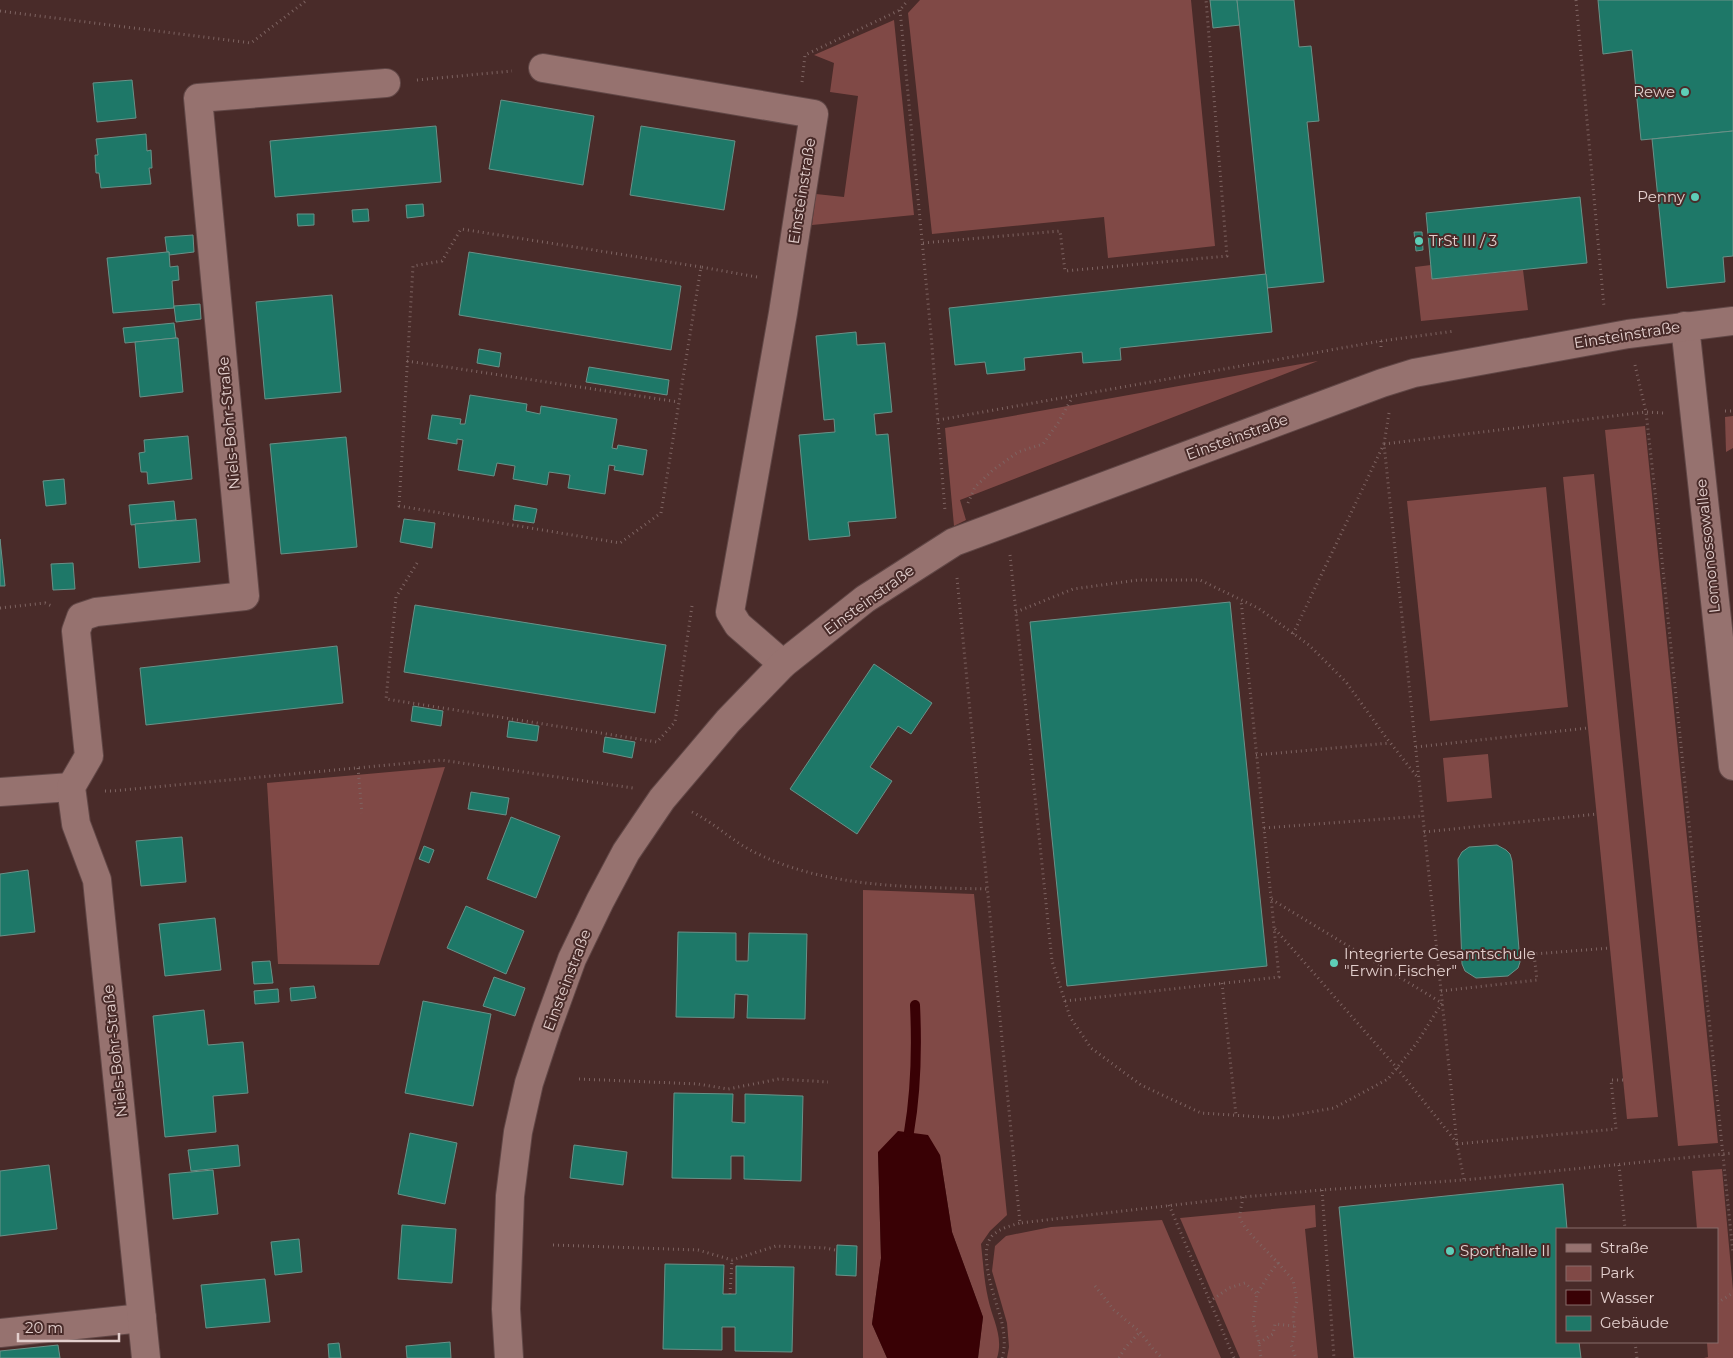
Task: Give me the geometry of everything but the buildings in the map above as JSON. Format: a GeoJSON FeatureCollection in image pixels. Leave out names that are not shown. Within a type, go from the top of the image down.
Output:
{"type":"FeatureCollection","features":[{"type":"Feature","properties":{"kind":"street","name":"Einsteinstraße"},"geometry":{"type":"LineString","coordinates":[[543,68],[814,114],[788,283],[730,612],[738,625],[783,664]]}},
{"type":"Feature","properties":{"kind":"street","name":"Niels-Bohr-Straße"},"geometry":{"type":"LineString","coordinates":[[81,617],[96,612],[245,596],[198,98],[386,83]]}},
{"type":"Feature","properties":{"kind":"street","name":"Einsteinstraße"},"geometry":{"type":"LineString","coordinates":[[509,1358],[506,1309],[510,1196],[518,1132],[529,1083],[572,958],[626,852],[662,799],[728,721],[783,664],[950,533],[1007,522],[1382,383],[1414,373],[1628,334],[1733,322]]}},
{"type":"Feature","properties":{"kind":"street","name":"Lomonossowallee"},"geometry":{"type":"LineString","coordinates":[[1685,326],[1693,414],[1733,766]]}},
{"type":"Feature","properties":{"kind":"street"},"geometry":{"type":"LineString","coordinates":[[0,792],[71,787],[89,756],[76,630],[81,617]]}},
{"type":"Feature","properties":{"kind":"street","name":"Niels-Bohr-Straße"},"geometry":{"type":"LineString","coordinates":[[71,787],[76,824],[97,880],[146,1358]]}},
{"type":"Feature","properties":{"kind":"street"},"geometry":{"type":"LineString","coordinates":[[0,1333],[142,1318]]}},
{"type":"Feature","properties":{"kind":"path"},"geometry":{"type":"LineString","coordinates":[[0,11],[251,43],[307,0]]}},
{"type":"Feature","properties":{"kind":"path"},"geometry":{"type":"LineString","coordinates":[[798,111],[805,55],[900,10],[908,0]]}},
{"type":"Feature","properties":{"kind":"path"},"geometry":{"type":"LineString","coordinates":[[923,243],[1060,231],[1065,271],[1227,256],[1206,0]]}},
{"type":"Feature","properties":{"kind":"path"},"geometry":{"type":"LineString","coordinates":[[1576,0],[1604,313],[1623,310],[1646,412],[1733,1253]]}},
{"type":"Feature","properties":{"kind":"path"},"geometry":{"type":"LineString","coordinates":[[900,10],[938,420],[1020,1223]]}},
{"type":"Feature","properties":{"kind":"path"},"geometry":{"type":"LineString","coordinates":[[386,83],[543,68]]}},
{"type":"Feature","properties":{"kind":"path"},"geometry":{"type":"LineString","coordinates":[[701,268],[661,513],[620,543],[399,506],[413,266],[442,261],[461,228],[701,268],[788,283]]}},
{"type":"Feature","properties":{"kind":"path"},"geometry":{"type":"LineString","coordinates":[[938,420],[1381,341],[1461,330]]}},
{"type":"Feature","properties":{"kind":"path"},"geometry":{"type":"LineString","coordinates":[[407,361],[679,402]]}},
{"type":"Feature","properties":{"kind":"path"},"geometry":{"type":"LineString","coordinates":[[950,533],[975,487],[992,470],[1018,452],[1043,444],[1058,423],[1072,397]]}},
{"type":"Feature","properties":{"kind":"path"},"geometry":{"type":"LineString","coordinates":[[1384,444],[1646,412],[1693,414],[1733,410]]}},
{"type":"Feature","properties":{"kind":"path"},"geometry":{"type":"LineString","coordinates":[[1293,634],[1384,444],[1390,411]]}},
{"type":"Feature","properties":{"kind":"path"},"geometry":{"type":"LineString","coordinates":[[1384,444],[1457,1144],[1464,1180]]}},
{"type":"Feature","properties":{"kind":"path"},"geometry":{"type":"LineString","coordinates":[[1007,522],[1052,961],[1070,1017],[1091,1048],[1141,1085],[1201,1113],[1277,1118],[1334,1108],[1388,1079],[1416,1044],[1442,1003]]}},
{"type":"Feature","properties":{"kind":"path"},"geometry":{"type":"LineString","coordinates":[[417,563],[396,597],[386,699],[657,742],[675,722],[692,606]]}},
{"type":"Feature","properties":{"kind":"path"},"geometry":{"type":"LineString","coordinates":[[1016,612],[1073,589],[1138,580],[1200,580],[1258,608],[1309,645],[1346,682],[1419,778]]}},
{"type":"Feature","properties":{"kind":"path"},"geometry":{"type":"LineString","coordinates":[[1065,1001],[1279,977],[1241,600]]}},
{"type":"Feature","properties":{"kind":"path"},"geometry":{"type":"LineString","coordinates":[[0,608],[45,603],[81,617]]}},
{"type":"Feature","properties":{"kind":"path"},"geometry":{"type":"LineString","coordinates":[[1416,747],[1588,728]]}},
{"type":"Feature","properties":{"kind":"path"},"geometry":{"type":"LineString","coordinates":[[1256,755],[1391,743]]}},
{"type":"Feature","properties":{"kind":"path"},"geometry":{"type":"LineString","coordinates":[[71,787],[112,791],[440,760],[630,788],[662,799],[695,814],[753,851],[792,868],[828,877],[866,883],[987,889]]}},
{"type":"Feature","properties":{"kind":"path"},"geometry":{"type":"LineString","coordinates":[[358,768],[362,813]]}},
{"type":"Feature","properties":{"kind":"path"},"geometry":{"type":"LineString","coordinates":[[1424,832],[1597,814]]}},
{"type":"Feature","properties":{"kind":"path"},"geometry":{"type":"LineString","coordinates":[[1264,828],[1423,816]]}},
{"type":"Feature","properties":{"kind":"path"},"geometry":{"type":"LineString","coordinates":[[1271,899],[1442,1003]]}},
{"type":"Feature","properties":{"kind":"path"},"geometry":{"type":"LineString","coordinates":[[1274,928],[1397,1068],[1457,1144]]}},
{"type":"Feature","properties":{"kind":"path"},"geometry":{"type":"LineString","coordinates":[[1441,991],[1537,980],[1534,954],[1610,948]]}},
{"type":"Feature","properties":{"kind":"path"},"geometry":{"type":"LineString","coordinates":[[1222,983],[1236,1115]]}},
{"type":"Feature","properties":{"kind":"path"},"geometry":{"type":"LineString","coordinates":[[579,1079],[698,1084],[728,1090],[779,1079],[828,1082]]}},
{"type":"Feature","properties":{"kind":"path"},"geometry":{"type":"LineString","coordinates":[[1457,1144],[1616,1129],[1611,1080],[1623,1080]]}},
{"type":"Feature","properties":{"kind":"path"},"geometry":{"type":"LineString","coordinates":[[1002,1358],[1005,1349],[1002,1320],[994,1299],[988,1271],[987,1249],[990,1237],[1004,1227],[1020,1223],[1243,1197],[1464,1180],[1733,1153]]}},
{"type":"Feature","properties":{"kind":"path"},"geometry":{"type":"LineString","coordinates":[[1619,1165],[1625,1228]]}},
{"type":"Feature","properties":{"kind":"path"},"geometry":{"type":"LineString","coordinates":[[1322,1190],[1334,1358]]}},
{"type":"Feature","properties":{"kind":"path"},"geometry":{"type":"LineString","coordinates":[[1243,1197],[1240,1219],[1246,1231],[1261,1244],[1293,1280],[1297,1301],[1293,1315],[1295,1333],[1291,1345],[1296,1358]]}},
{"type":"Feature","properties":{"kind":"path"},"geometry":{"type":"LineString","coordinates":[[1169,1205],[1234,1358]]}},
{"type":"Feature","properties":{"kind":"path"},"geometry":{"type":"LineString","coordinates":[[553,1245],[698,1250],[732,1260],[776,1246],[835,1250]]}},
{"type":"Feature","properties":{"kind":"path"},"geometry":{"type":"LineString","coordinates":[[730,1294],[732,1260]]}},
{"type":"Feature","properties":{"kind":"path"},"geometry":{"type":"LineString","coordinates":[[1261,1358],[1260,1343],[1253,1320],[1258,1294],[1278,1263]]}},
{"type":"Feature","properties":{"kind":"path"},"geometry":{"type":"LineString","coordinates":[[1209,1302],[1229,1288],[1244,1283],[1258,1294]]}},
{"type":"Feature","properties":{"kind":"path"},"geometry":{"type":"LineString","coordinates":[[1096,1286],[1114,1310],[1140,1332],[1152,1349],[1162,1358]]}},
{"type":"Feature","properties":{"kind":"path"},"geometry":{"type":"LineString","coordinates":[[1718,1302],[1733,1293]]}},
{"type":"Feature","properties":{"kind":"path"},"geometry":{"type":"LineString","coordinates":[[1260,1343],[1273,1334],[1275,1324],[1294,1326]]}},
{"type":"Feature","properties":{"kind":"path"},"geometry":{"type":"LineString","coordinates":[[1119,1358],[1125,1348],[1140,1332]]}},
{"type":"Feature","properties":{"kind":"path"},"geometry":{"type":"LineString","coordinates":[[1635,1343],[1637,1358]]}},
{"type":"Feature","properties":{"kind":"green space"},"geometry":{"type":"Polygon","coordinates":[[[920,0],[1191,0],[1215,246],[1108,258],[1104,217],[932,234],[908,13],[920,0]]]}},
{"type":"Feature","properties":{"kind":"green space"},"geometry":{"type":"Polygon","coordinates":[[[894,20],[914,215],[812,225],[816,194],[844,197],[858,96],[830,92],[834,63],[814,55],[894,20]]]}},
{"type":"Feature","properties":{"kind":"green space"},"geometry":{"type":"Polygon","coordinates":[[[1431,265],[1433,279],[1523,270],[1528,310],[1421,321],[1415,267],[1431,265]]]}},
{"type":"Feature","properties":{"kind":"green space"},"geometry":{"type":"Polygon","coordinates":[[[1318,361],[960,500],[966,520],[954,526],[945,428],[1318,361]]]}},
{"type":"Feature","properties":{"kind":"green space"},"geometry":{"type":"Polygon","coordinates":[[[1733,416],[1733,448],[1726,452],[1725,417],[1733,416]]]}},
{"type":"Feature","properties":{"kind":"green space"},"geometry":{"type":"Polygon","coordinates":[[[1645,426],[1718,1143],[1678,1146],[1605,430],[1645,426]]]}},
{"type":"Feature","properties":{"kind":"green space"},"geometry":{"type":"Polygon","coordinates":[[[1594,474],[1658,1117],[1627,1119],[1563,477],[1594,474]]]}},
{"type":"Feature","properties":{"kind":"green space"},"geometry":{"type":"Polygon","coordinates":[[[1546,487],[1568,707],[1430,721],[1407,501],[1546,487]]]}},
{"type":"Feature","properties":{"kind":"green space"},"geometry":{"type":"Polygon","coordinates":[[[1488,754],[1492,798],[1447,802],[1443,758],[1488,754]]]}},
{"type":"Feature","properties":{"kind":"green space"},"geometry":{"type":"Polygon","coordinates":[[[445,767],[379,965],[278,964],[267,783],[445,767]]]}},
{"type":"Feature","properties":{"kind":"green space"},"geometry":{"type":"Polygon","coordinates":[[[863,890],[974,894],[1007,1215],[990,1231],[981,1244],[987,1291],[999,1342],[997,1358],[978,1358],[983,1317],[952,1232],[940,1155],[878,1152],[881,1258],[872,1324],[887,1358],[863,1358],[863,890]]]}},
{"type":"Feature","properties":{"kind":"green space"},"geometry":{"type":"Polygon","coordinates":[[[1722,1169],[1733,1290],[1733,1358],[1704,1358],[1708,1357],[1707,1343],[1718,1343],[1718,1228],[1697,1228],[1692,1171],[1722,1169]]]}},
{"type":"Feature","properties":{"kind":"green space"},"geometry":{"type":"Polygon","coordinates":[[[1315,1205],[1316,1227],[1305,1229],[1318,1358],[1240,1358],[1180,1218],[1315,1205]]]}},
{"type":"Feature","properties":{"kind":"green space"},"geometry":{"type":"Polygon","coordinates":[[[1162,1220],[1221,1358],[1007,1358],[1009,1347],[1007,1323],[992,1271],[995,1246],[1006,1236],[1051,1227],[1162,1220]]]}},
{"type":"Feature","properties":{"kind":"water"},"geometry":{"type":"Polygon","coordinates":[[[898,1131],[928,1135],[940,1155],[952,1232],[983,1317],[978,1358],[887,1358],[872,1324],[881,1258],[878,1152],[898,1131]]]}},
{"type":"Feature","properties":{"kind":"waterway"},"geometry":{"type":"LineString","coordinates":[[909,1132],[915,1069],[915,1005]]}},
{"type":"Feature","properties":{"kind":"place","name":"Rewe"},"geometry":{"type":"Point","coordinates":[1685,92]}},
{"type":"Feature","properties":{"kind":"place","name":"Penny"},"geometry":{"type":"Point","coordinates":[1695,197]}},
{"type":"Feature","properties":{"kind":"place","name":"TrSt III / 3"},"geometry":{"type":"Point","coordinates":[1419,241]}},
{"type":"Feature","properties":{"kind":"place","name":"Integrierte Gesamtschule \"Erwin Fischer\""},"geometry":{"type":"Point","coordinates":[1334,963]}},
{"type":"Feature","properties":{"kind":"place","name":"Sporthalle II"},"geometry":{"type":"Point","coordinates":[1450,1251]}}]}
